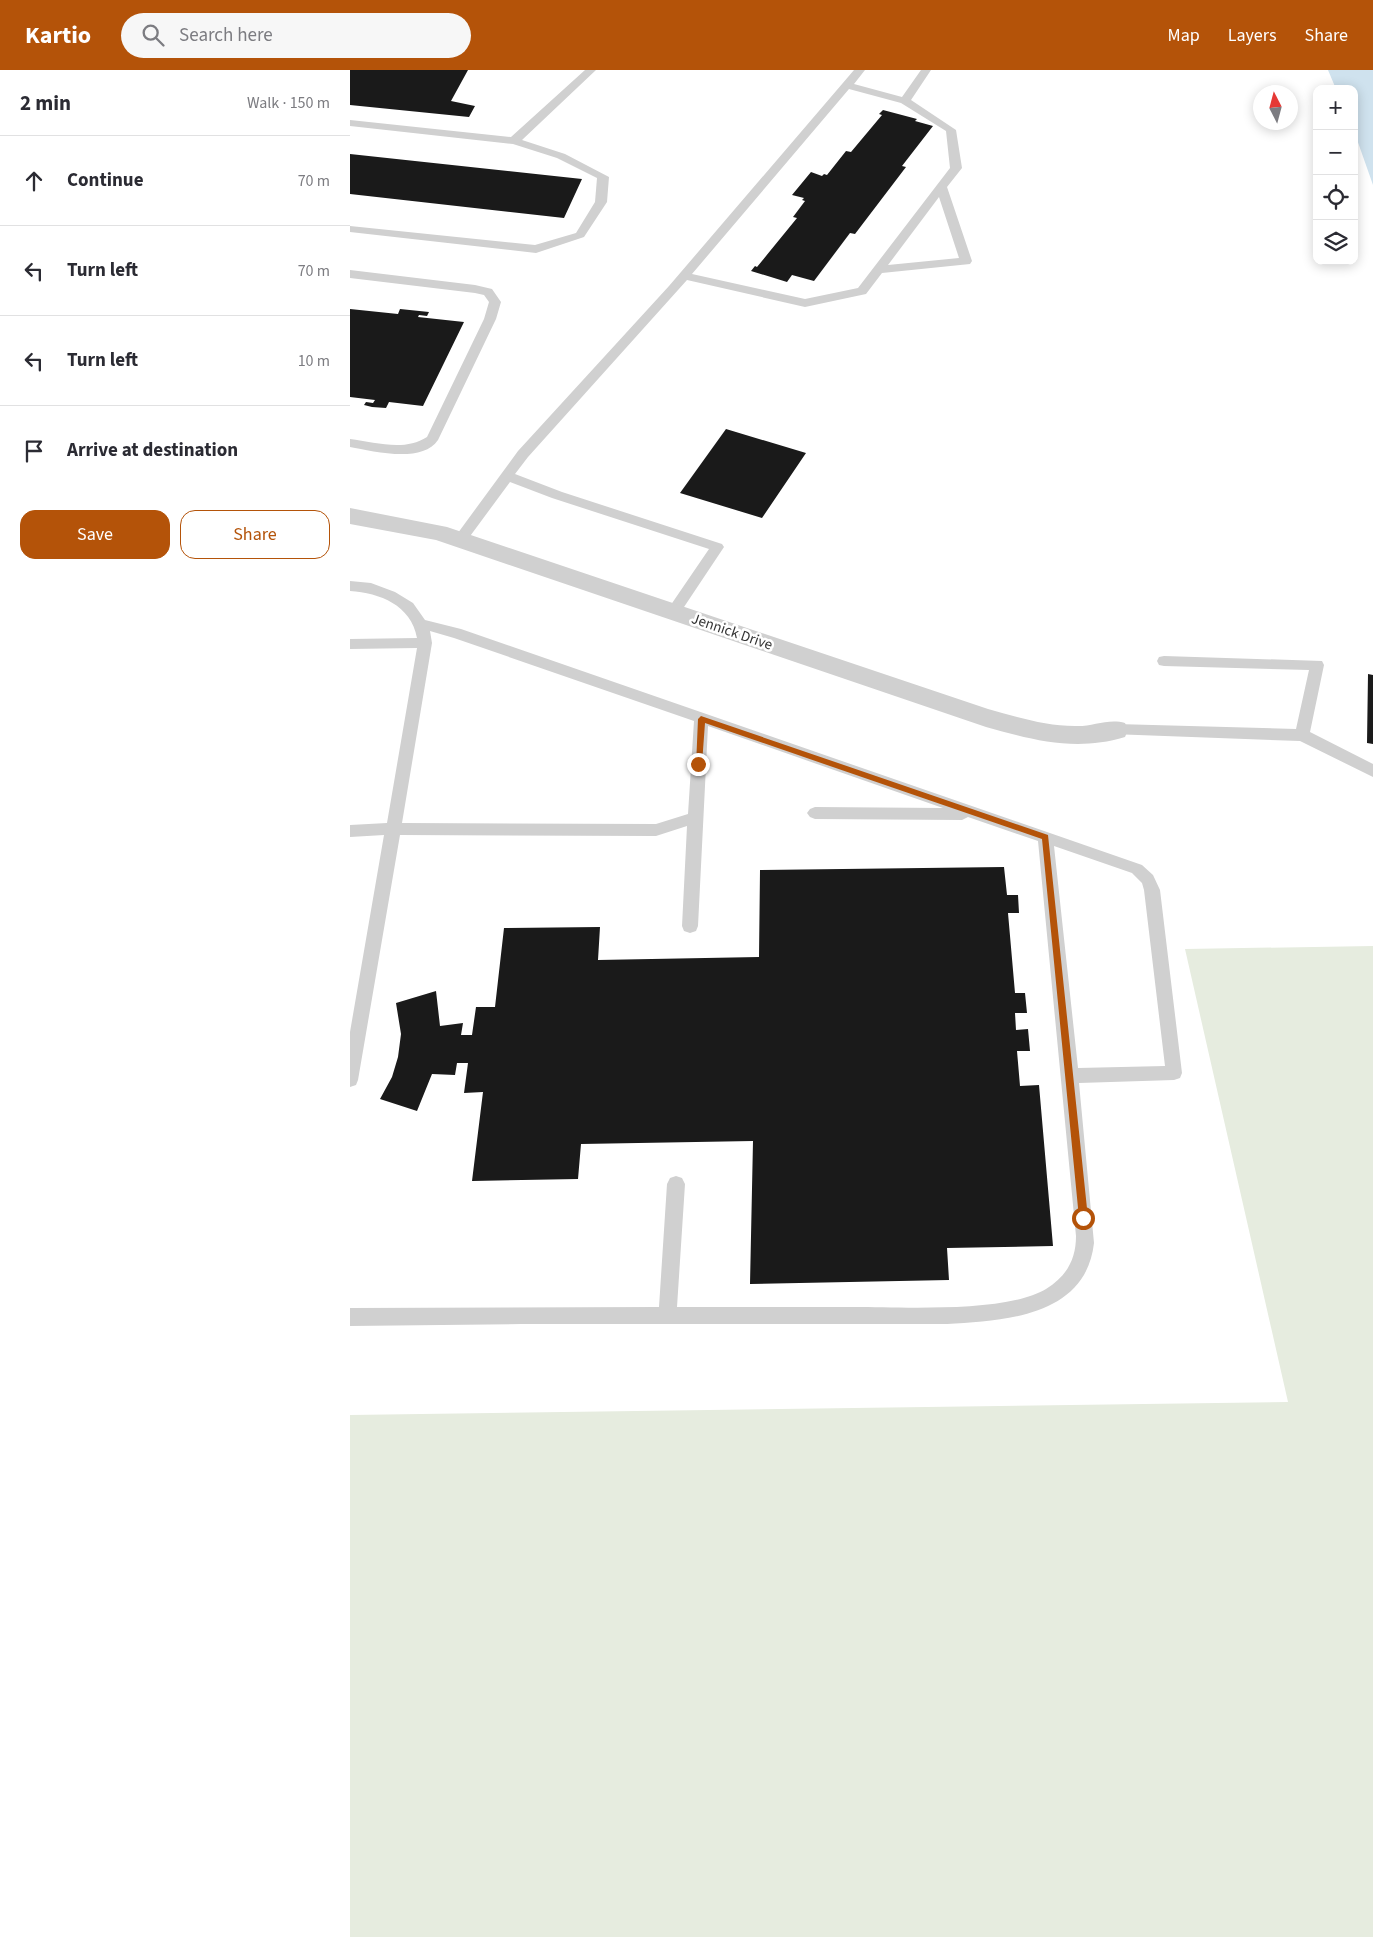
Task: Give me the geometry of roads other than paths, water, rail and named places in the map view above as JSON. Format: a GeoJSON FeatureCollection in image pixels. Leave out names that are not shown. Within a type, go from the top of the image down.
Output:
{"type":"FeatureCollection","features":[{"type":"Feature","properties":{"kind":"street","name":"Jennick Drive"},"geometry":{"type":"LineString","coordinates":[[350,516],[439,533],[986,718],[1043,733],[1077,736],[1116,730]]}},
{"type":"Feature","properties":{"kind":"lane"},"geometry":{"type":"LineString","coordinates":[[514,141],[591,70]]}},
{"type":"Feature","properties":{"kind":"lane"},"geometry":{"type":"LineString","coordinates":[[460,540],[523,454],[684,276],[860,70]]}},
{"type":"Feature","properties":{"kind":"lane"},"geometry":{"type":"LineString","coordinates":[[905,101],[926,70]]}},
{"type":"Feature","properties":{"kind":"lane"},"geometry":{"type":"LineString","coordinates":[[684,276],[805,303],[862,291],[956,168],[951,130],[905,101],[847,85]]}},
{"type":"Feature","properties":{"kind":"lane"},"geometry":{"type":"LineString","coordinates":[[350,123],[514,141],[561,156],[603,177],[601,202],[580,235],[536,250],[350,229]]}},
{"type":"Feature","properties":{"kind":"lane"},"geometry":{"type":"LineString","coordinates":[[878,270],[966,262],[942,188]]}},
{"type":"Feature","properties":{"kind":"lane"},"geometry":{"type":"LineString","coordinates":[[350,274],[475,289],[488,292],[495,302],[490,319],[432,440],[425,446],[411,450],[350,443]]}},
{"type":"Feature","properties":{"kind":"lane"},"geometry":{"type":"LineString","coordinates":[[507,476],[557,495],[717,547],[673,612]]}},
{"type":"Feature","properties":{"kind":"lane"},"geometry":{"type":"LineString","coordinates":[[350,586],[370,588],[392,596],[410,608],[421,624],[424,643],[350,1080]]}},
{"type":"Feature","properties":{"kind":"lane"},"geometry":{"type":"LineString","coordinates":[[421,624],[456,633],[1137,869],[1148,879],[1156,922],[1174,1073],[1070,1076]]}},
{"type":"Feature","properties":{"kind":"lane"},"geometry":{"type":"LineString","coordinates":[[350,644],[424,643]]}},
{"type":"Feature","properties":{"kind":"lane"},"geometry":{"type":"LineString","coordinates":[[1164,661],[1317,665],[1302,735]]}},
{"type":"Feature","properties":{"kind":"lane"},"geometry":{"type":"LineString","coordinates":[[690,926],[701,719]]}},
{"type":"Feature","properties":{"kind":"lane"},"geometry":{"type":"LineString","coordinates":[[1116,730],[1302,735],[1373,771]]}},
{"type":"Feature","properties":{"kind":"lane"},"geometry":{"type":"LineString","coordinates":[[815,813],[977,814]]}},
{"type":"Feature","properties":{"kind":"lane"},"geometry":{"type":"LineString","coordinates":[[350,832],[393,830],[656,830],[695,818]]}},
{"type":"Feature","properties":{"kind":"lane"},"geometry":{"type":"LineString","coordinates":[[350,1317],[932,1316],[980,1313],[1017,1308],[1047,1298],[1064,1287],[1078,1269],[1084,1251],[1083,1218],[1046,838]]}},
{"type":"Feature","properties":{"kind":"lane"},"geometry":{"type":"LineString","coordinates":[[667,1315],[676,1184]]}},
{"type":"Feature","properties":{"kind":"water"},"geometry":{"type":"Polygon","coordinates":[[[1328,70],[1373,70],[1373,185],[1358,142],[1358,85],[1334,85],[1328,70]]]}}]}
